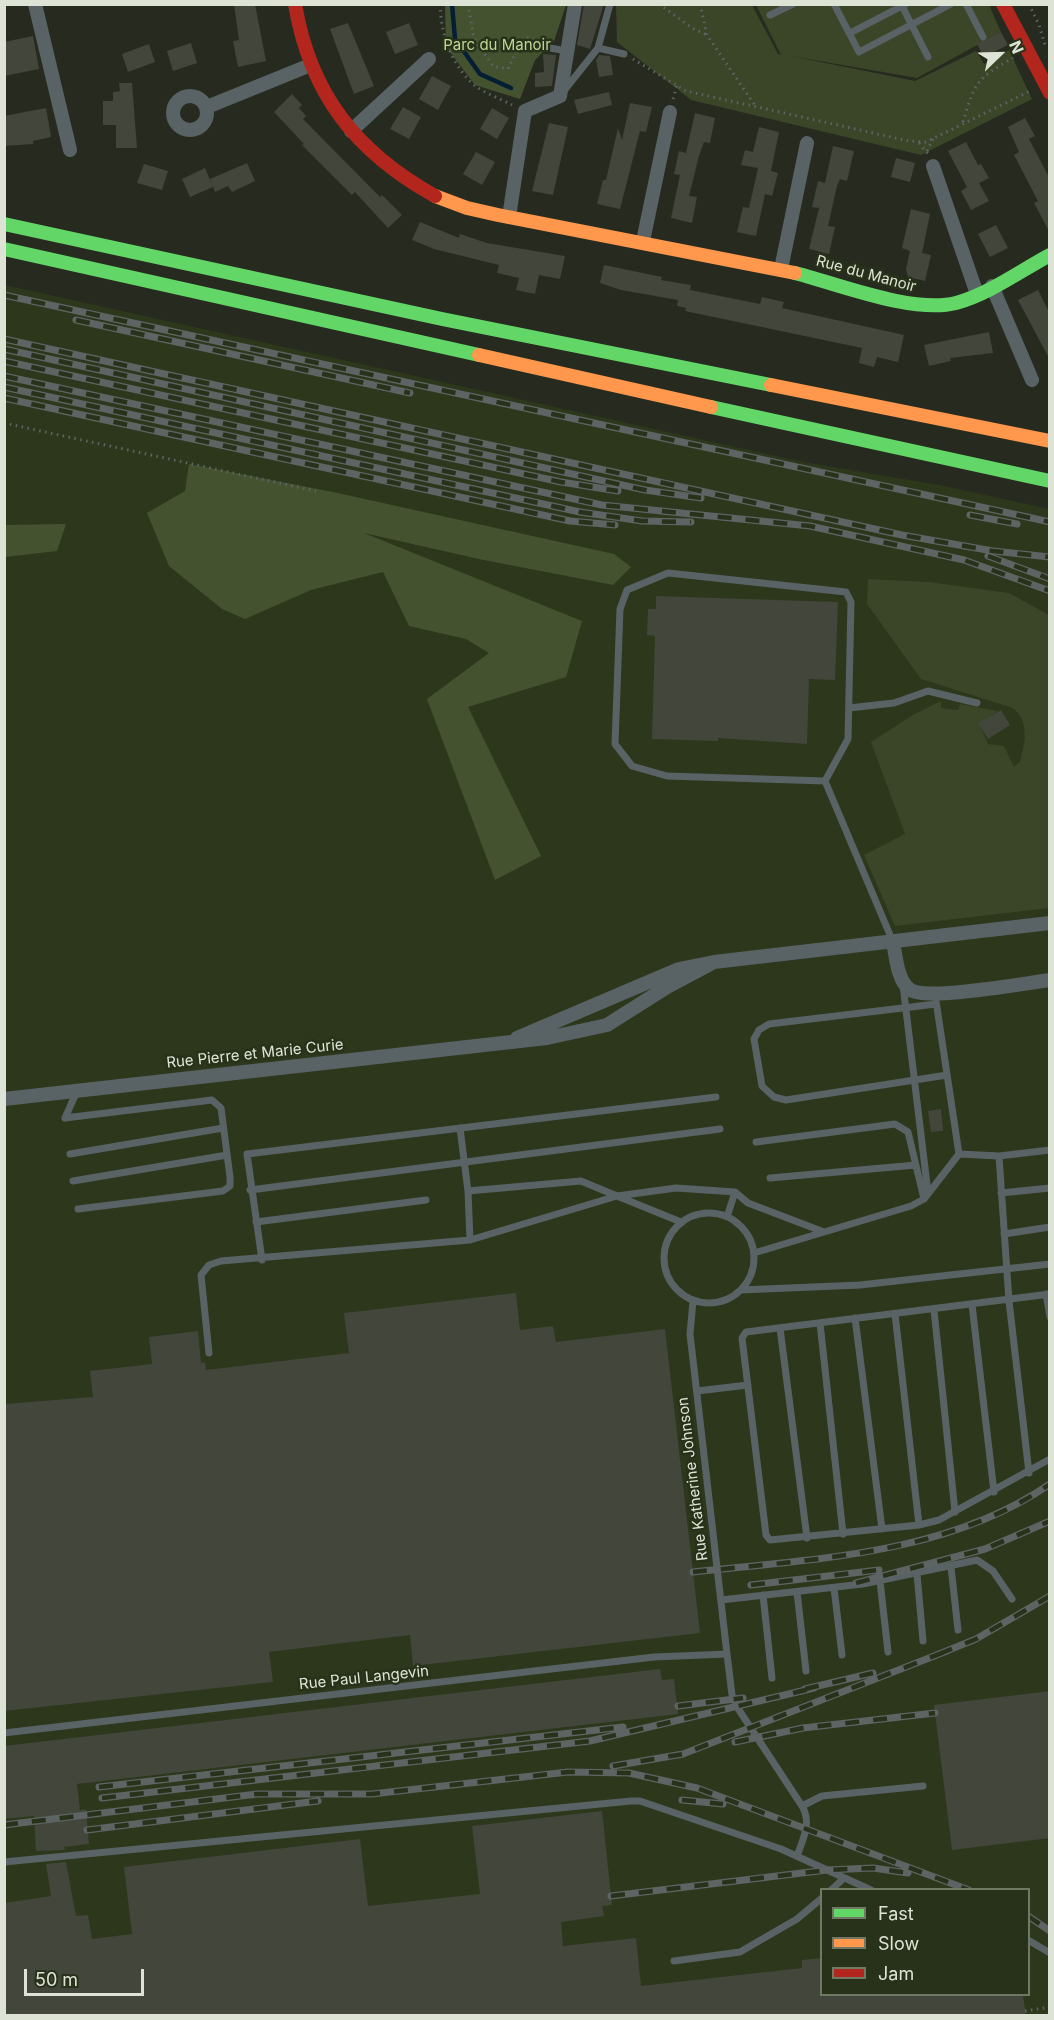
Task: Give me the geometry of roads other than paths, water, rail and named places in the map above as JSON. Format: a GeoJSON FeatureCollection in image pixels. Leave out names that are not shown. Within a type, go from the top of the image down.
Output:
{"type":"FeatureCollection","features":[{"type":"Feature","properties":{"kind":"main road","name":"Rue du Manoir"},"geometry":{"type":"LineString","coordinates":[[295,4],[297,27],[308,66],[327,99],[351,131],[397,176],[442,200],[509,217],[781,269],[912,305],[946,305],[977,294],[1050,255]]}},
{"type":"Feature","properties":{"kind":"main road"},"geometry":{"type":"LineString","coordinates":[[1003,4],[1043,90]]}},
{"type":"Feature","properties":{"kind":"main road"},"geometry":{"type":"LineString","coordinates":[[4,224],[442,319],[1050,441]]}},
{"type":"Feature","properties":{"kind":"main road"},"geometry":{"type":"LineString","coordinates":[[4,249],[255,302],[772,422],[1050,481]]}},
{"type":"Feature","properties":{"kind":"main road"},"geometry":{"type":"LineString","coordinates":[[772,422],[1050,471]]}},
{"type":"Feature","properties":{"kind":"street"},"geometry":{"type":"LineString","coordinates":[[35,4],[70,150]]}},
{"type":"Feature","properties":{"kind":"street"},"geometry":{"type":"LineString","coordinates":[[509,217],[525,111],[560,96],[575,4]]}},
{"type":"Feature","properties":{"kind":"street"},"geometry":{"type":"LineString","coordinates":[[351,131],[429,59]]}},
{"type":"Feature","properties":{"kind":"street"},"geometry":{"type":"LineString","coordinates":[[207,106],[308,66]]}},
{"type":"Feature","properties":{"kind":"street"},"geometry":{"type":"LineString","coordinates":[[643,241],[670,112]]}},
{"type":"Feature","properties":{"kind":"street"},"geometry":{"type":"LineString","coordinates":[[781,269],[807,142]]}},
{"type":"Feature","properties":{"kind":"street"},"geometry":{"type":"LineString","coordinates":[[933,166],[977,294]]}},
{"type":"Feature","properties":{"kind":"street"},"geometry":{"type":"LineString","coordinates":[[992,286],[1032,380]]}},
{"type":"Feature","properties":{"kind":"street","name":"Rue Pierre et Marie Curie"},"geometry":{"type":"LineString","coordinates":[[510,1041],[679,969],[714,962],[1050,923]]}},
{"type":"Feature","properties":{"kind":"street"},"geometry":{"type":"LineString","coordinates":[[893,942],[903,983],[911,991],[935,999],[1050,980]]}},
{"type":"Feature","properties":{"kind":"street","name":"Rue Pierre et Marie Curie"},"geometry":{"type":"LineString","coordinates":[[4,1099],[548,1038],[607,1025],[667,987],[714,962]]}},
{"type":"Feature","properties":{"kind":"lane"},"geometry":{"type":"LineString","coordinates":[[560,96],[598,48],[610,4]]}},
{"type":"Feature","properties":{"kind":"lane"},"geometry":{"type":"LineString","coordinates":[[770,15],[793,4]]}},
{"type":"Feature","properties":{"kind":"lane"},"geometry":{"type":"LineString","coordinates":[[834,4],[860,52],[951,4]]}},
{"type":"Feature","properties":{"kind":"lane"},"geometry":{"type":"LineString","coordinates":[[966,4],[983,37]]}},
{"type":"Feature","properties":{"kind":"lane"},"geometry":{"type":"LineString","coordinates":[[850,33],[903,5],[928,57]]}},
{"type":"Feature","properties":{"kind":"lane"},"geometry":{"type":"LineString","coordinates":[[550,48],[567,51]]}},
{"type":"Feature","properties":{"kind":"lane"},"geometry":{"type":"LineString","coordinates":[[598,48],[624,54]]}},
{"type":"Feature","properties":{"kind":"lane"},"geometry":{"type":"LineString","coordinates":[[668,573],[846,592],[851,602],[848,739],[825,781],[667,776],[632,766],[615,744],[620,609],[627,590],[668,573]]}},
{"type":"Feature","properties":{"kind":"lane"},"geometry":{"type":"LineString","coordinates":[[849,708],[894,703],[928,691],[977,703]]}},
{"type":"Feature","properties":{"kind":"lane"},"geometry":{"type":"LineString","coordinates":[[825,781],[893,942]]}},
{"type":"Feature","properties":{"kind":"lane"},"geometry":{"type":"LineString","coordinates":[[903,983],[926,1196]]}},
{"type":"Feature","properties":{"kind":"lane"},"geometry":{"type":"LineString","coordinates":[[754,1253],[910,1206],[926,1196],[959,1154],[947,1075],[935,999],[906,1007],[769,1024],[759,1030],[754,1039],[762,1086],[774,1097],[780,1099],[786,1100],[947,1075]]}},
{"type":"Feature","properties":{"kind":"lane"},"geometry":{"type":"LineString","coordinates":[[77,1091],[65,1118],[212,1100],[221,1108],[230,1186],[223,1191],[78,1209]]}},
{"type":"Feature","properties":{"kind":"lane"},"geometry":{"type":"LineString","coordinates":[[262,1260],[250,1190],[247,1154],[716,1097]]}},
{"type":"Feature","properties":{"kind":"lane"},"geometry":{"type":"LineString","coordinates":[[756,1142],[895,1124],[908,1132],[926,1196]]}},
{"type":"Feature","properties":{"kind":"lane"},"geometry":{"type":"LineString","coordinates":[[70,1154],[223,1128]]}},
{"type":"Feature","properties":{"kind":"lane"},"geometry":{"type":"LineString","coordinates":[[460,1128],[468,1191],[470,1240]]}},
{"type":"Feature","properties":{"kind":"lane"},"geometry":{"type":"LineString","coordinates":[[250,1190],[720,1130]]}},
{"type":"Feature","properties":{"kind":"lane"},"geometry":{"type":"LineString","coordinates":[[959,1154],[999,1156],[1050,1150]]}},
{"type":"Feature","properties":{"kind":"lane"},"geometry":{"type":"LineString","coordinates":[[73,1181],[227,1155]]}},
{"type":"Feature","properties":{"kind":"lane"},"geometry":{"type":"LineString","coordinates":[[999,1156],[1009,1301],[1029,1473]]}},
{"type":"Feature","properties":{"kind":"lane"},"geometry":{"type":"LineString","coordinates":[[770,1178],[916,1165]]}},
{"type":"Feature","properties":{"kind":"lane"},"geometry":{"type":"LineString","coordinates":[[468,1191],[581,1181],[681,1222]]}},
{"type":"Feature","properties":{"kind":"lane"},"geometry":{"type":"LineString","coordinates":[[209,1353],[201,1275],[209,1265],[221,1261],[262,1260],[470,1240],[617,1196],[676,1188],[735,1192],[748,1203],[824,1232]]}},
{"type":"Feature","properties":{"kind":"lane"},"geometry":{"type":"LineString","coordinates":[[1001,1193],[1050,1188]]}},
{"type":"Feature","properties":{"kind":"lane"},"geometry":{"type":"LineString","coordinates":[[727,1217],[735,1192]]}},
{"type":"Feature","properties":{"kind":"lane"},"geometry":{"type":"LineString","coordinates":[[256,1222],[426,1200]]}},
{"type":"Feature","properties":{"kind":"lane"},"geometry":{"type":"LineString","coordinates":[[704,1213],[727,1217],[740,1226],[749,1238],[754,1253],[750,1277],[741,1290],[729,1299],[709,1304],[693,1301],[674,1287],[666,1273],[664,1259],[671,1234],[681,1222],[704,1213]]}},
{"type":"Feature","properties":{"kind":"lane"},"geometry":{"type":"LineString","coordinates":[[1004,1234],[1050,1227]]}},
{"type":"Feature","properties":{"kind":"lane"},"geometry":{"type":"LineString","coordinates":[[741,1290],[860,1285],[1050,1264]]}},
{"type":"Feature","properties":{"kind":"lane"},"geometry":{"type":"LineString","coordinates":[[1050,1317],[1048,1294],[1009,1301],[780,1328],[743,1335],[766,1535],[774,1542],[919,1525],[955,1512],[1029,1473],[1050,1459]]}},
{"type":"Feature","properties":{"kind":"lane","name":"Rue Katherine Johnson"},"geometry":{"type":"LineString","coordinates":[[693,1301],[690,1334],[732,1695],[737,1707],[801,1806]]}},
{"type":"Feature","properties":{"kind":"lane"},"geometry":{"type":"LineString","coordinates":[[972,1305],[994,1492]]}},
{"type":"Feature","properties":{"kind":"lane"},"geometry":{"type":"LineString","coordinates":[[934,1310],[955,1512]]}},
{"type":"Feature","properties":{"kind":"lane"},"geometry":{"type":"LineString","coordinates":[[895,1314],[919,1525]]}},
{"type":"Feature","properties":{"kind":"lane"},"geometry":{"type":"LineString","coordinates":[[855,1318],[882,1529]]}},
{"type":"Feature","properties":{"kind":"lane"},"geometry":{"type":"LineString","coordinates":[[820,1323],[843,1534]]}},
{"type":"Feature","properties":{"kind":"lane"},"geometry":{"type":"LineString","coordinates":[[780,1328],[807,1538]]}},
{"type":"Feature","properties":{"kind":"lane"},"geometry":{"type":"LineString","coordinates":[[697,1391],[748,1385]]}},
{"type":"Feature","properties":{"kind":"lane"},"geometry":{"type":"LineString","coordinates":[[721,1600],[880,1581],[977,1560],[993,1571],[1012,1599]]}},
{"type":"Feature","properties":{"kind":"lane"},"geometry":{"type":"LineString","coordinates":[[951,1567],[958,1630]]}},
{"type":"Feature","properties":{"kind":"lane"},"geometry":{"type":"LineString","coordinates":[[917,1574],[923,1641]]}},
{"type":"Feature","properties":{"kind":"lane"},"geometry":{"type":"LineString","coordinates":[[880,1581],[888,1652]]}},
{"type":"Feature","properties":{"kind":"lane"},"geometry":{"type":"LineString","coordinates":[[834,1588],[842,1655]]}},
{"type":"Feature","properties":{"kind":"lane"},"geometry":{"type":"LineString","coordinates":[[797,1592],[807,1671]]}},
{"type":"Feature","properties":{"kind":"lane"},"geometry":{"type":"LineString","coordinates":[[763,1596],[772,1678]]}},
{"type":"Feature","properties":{"kind":"lane","name":"Rue Paul Langevin"},"geometry":{"type":"LineString","coordinates":[[4,1733],[654,1657],[727,1654]]}},
{"type":"Feature","properties":{"kind":"lane"},"geometry":{"type":"LineString","coordinates":[[797,1856],[807,1826],[806,1814],[801,1806],[822,1796],[923,1786]]}},
{"type":"Feature","properties":{"kind":"lane"},"geometry":{"type":"LineString","coordinates":[[4,1862],[640,1801],[797,1856],[866,1888]]}},
{"type":"Feature","properties":{"kind":"lane"},"geometry":{"type":"LineString","coordinates":[[833,1888],[843,1879]]}},
{"type":"Feature","properties":{"kind":"lane"},"geometry":{"type":"LineString","coordinates":[[674,1961],[740,1952],[797,1919],[820,1900]]}},
{"type":"Feature","properties":{"kind":"lane"},"geometry":{"type":"LineString","coordinates":[[1030,1941],[1050,1953]]}},
{"type":"Feature","properties":{"kind":"waterway"},"geometry":{"type":"LineString","coordinates":[[452,4],[455,39],[480,74],[511,88]]}},
{"type":"Feature","properties":{"kind":"railway"},"geometry":{"type":"LineString","coordinates":[[4,295],[1050,522]]}},
{"type":"Feature","properties":{"kind":"railway"},"geometry":{"type":"LineString","coordinates":[[76,320],[410,393]]}},
{"type":"Feature","properties":{"kind":"railway"},"geometry":{"type":"LineString","coordinates":[[4,339],[902,535],[993,551],[1050,557]]}},
{"type":"Feature","properties":{"kind":"railway"},"geometry":{"type":"LineString","coordinates":[[4,349],[645,490],[701,498]]}},
{"type":"Feature","properties":{"kind":"railway"},"geometry":{"type":"LineString","coordinates":[[4,361],[561,482],[618,491]]}},
{"type":"Feature","properties":{"kind":"railway"},"geometry":{"type":"LineString","coordinates":[[4,376],[602,505],[810,526],[964,560],[1050,591]]}},
{"type":"Feature","properties":{"kind":"railway"},"geometry":{"type":"LineString","coordinates":[[4,387],[580,512],[642,521],[691,522]]}},
{"type":"Feature","properties":{"kind":"railway"},"geometry":{"type":"LineString","coordinates":[[4,398],[570,521],[615,525]]}},
{"type":"Feature","properties":{"kind":"railway"},"geometry":{"type":"LineString","coordinates":[[970,515],[1017,524]]}},
{"type":"Feature","properties":{"kind":"railway"},"geometry":{"type":"LineString","coordinates":[[988,556],[1050,579]]}},
{"type":"Feature","properties":{"kind":"railway"},"geometry":{"type":"LineString","coordinates":[[693,1572],[832,1557],[923,1540],[968,1526],[1010,1508],[1050,1484]]}},
{"type":"Feature","properties":{"kind":"railway"},"geometry":{"type":"LineString","coordinates":[[856,1583],[985,1549],[1050,1521]]}},
{"type":"Feature","properties":{"kind":"railway"},"geometry":{"type":"LineString","coordinates":[[751,1585],[879,1570]]}},
{"type":"Feature","properties":{"kind":"railway"},"geometry":{"type":"LineString","coordinates":[[939,1654],[976,1639],[1050,1596]]}},
{"type":"Feature","properties":{"kind":"railway"},"geometry":{"type":"LineString","coordinates":[[613,1766],[683,1754],[947,1651]]}},
{"type":"Feature","properties":{"kind":"railway"},"geometry":{"type":"LineString","coordinates":[[805,1689],[873,1673]]}},
{"type":"Feature","properties":{"kind":"railway"},"geometry":{"type":"LineString","coordinates":[[102,1798],[590,1741],[814,1688]]}},
{"type":"Feature","properties":{"kind":"railway"},"geometry":{"type":"LineString","coordinates":[[678,1706],[743,1698]]}},
{"type":"Feature","properties":{"kind":"railway"},"geometry":{"type":"LineString","coordinates":[[735,1742],[803,1728],[935,1713]]}},
{"type":"Feature","properties":{"kind":"railway"},"geometry":{"type":"LineString","coordinates":[[99,1787],[623,1727]]}},
{"type":"Feature","properties":{"kind":"railway"},"geometry":{"type":"LineString","coordinates":[[4,1825],[257,1794],[372,1794],[568,1772],[629,1773],[697,1788],[964,1888]]}},
{"type":"Feature","properties":{"kind":"railway"},"geometry":{"type":"LineString","coordinates":[[682,1800],[723,1804]]}},
{"type":"Feature","properties":{"kind":"railway"},"geometry":{"type":"LineString","coordinates":[[87,1830],[318,1801]]}},
{"type":"Feature","properties":{"kind":"railway"},"geometry":{"type":"LineString","coordinates":[[611,1896],[827,1870],[873,1868],[908,1873]]}},
{"type":"Feature","properties":{"kind":"railway"},"geometry":{"type":"LineString","coordinates":[[1030,1917],[1050,1931]]}},
{"type":"Feature","properties":{"kind":"park label","name":"Parc du Manoir"},"geometry":{"type":"Point","coordinates":[497,45]}}]}
